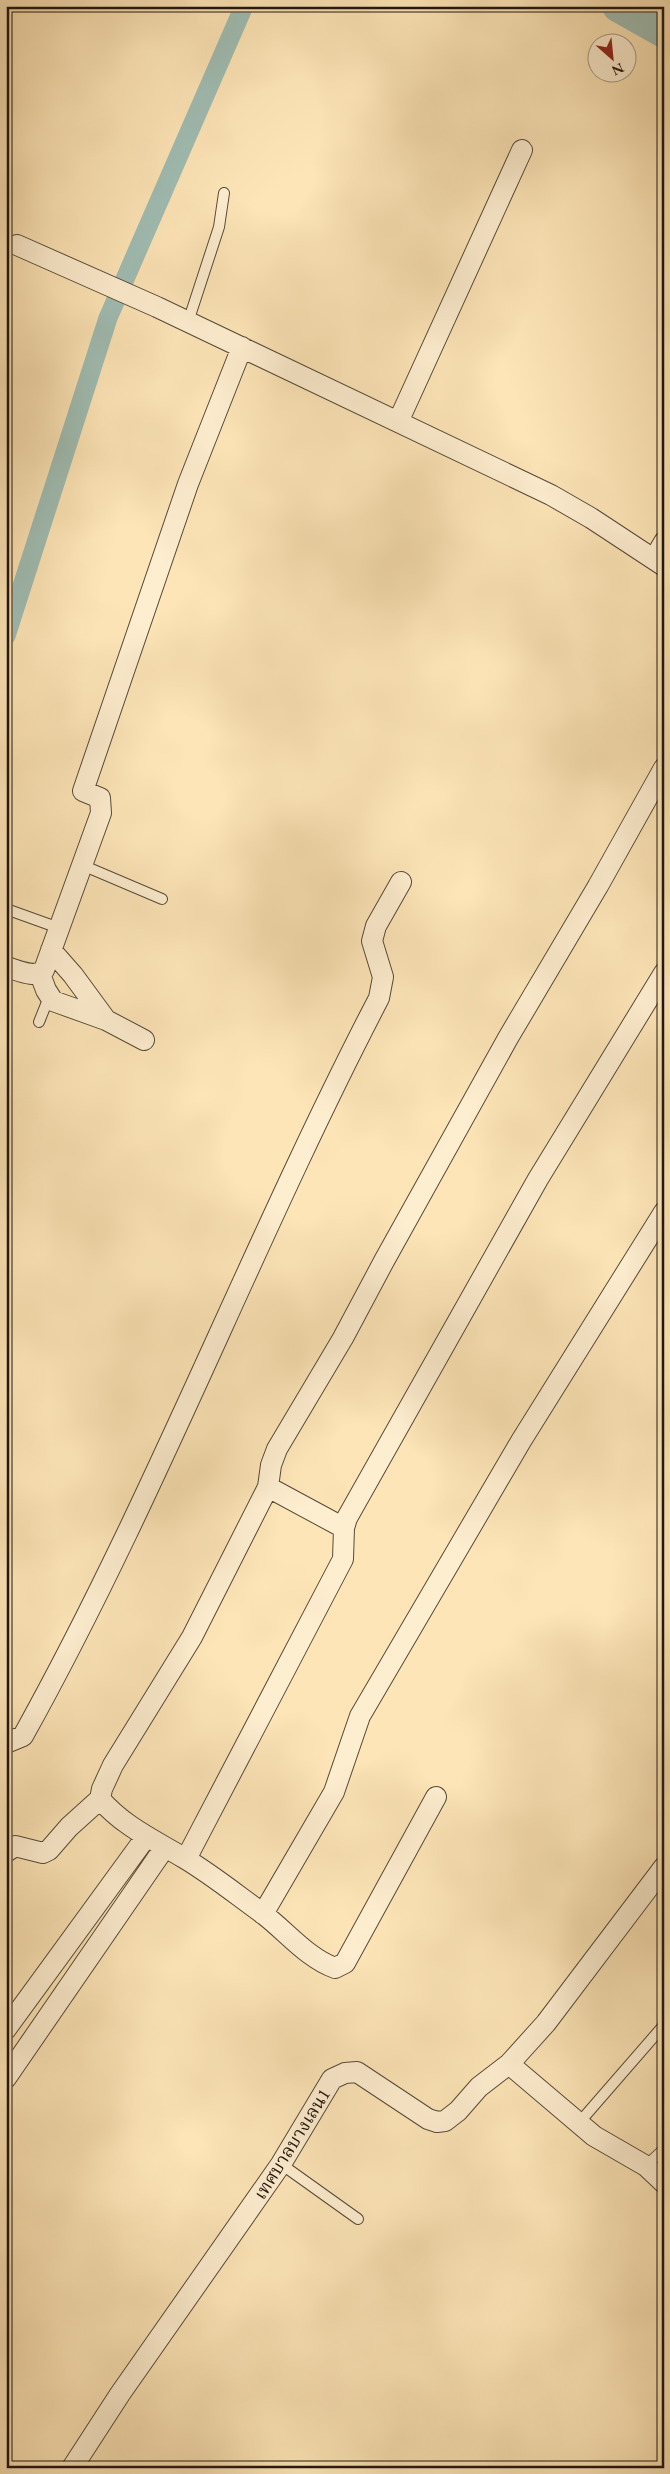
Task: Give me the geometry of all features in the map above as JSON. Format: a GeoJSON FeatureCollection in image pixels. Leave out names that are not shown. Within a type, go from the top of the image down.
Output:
{"type":"FeatureCollection","features":[{"type":"Feature","properties":{"kind":"street"},"geometry":{"type":"LineString","coordinates":[[398,422],[522,150]]}},
{"type":"Feature","properties":{"kind":"street"},"geometry":{"type":"LineString","coordinates":[[17,245],[242,347],[551,496],[659,562],[664,542]]}},
{"type":"Feature","properties":{"kind":"street"},"geometry":{"type":"LineString","coordinates":[[6,967],[36,974],[44,970],[101,813],[102,804],[100,798],[82,791],[188,484],[242,347]]}},
{"type":"Feature","properties":{"kind":"street"},"geometry":{"type":"LineString","coordinates":[[6,1852],[15,1846],[43,1853],[49,1850],[69,1827],[100,1800],[102,1789],[113,1765],[192,1637],[268,1487],[271,1465],[276,1449],[344,1338],[384,1261],[508,1038],[598,886],[664,768]]}},
{"type":"Feature","properties":{"kind":"street"},"geometry":{"type":"LineString","coordinates":[[6,1743],[22,1736],[101,1590],[166,1452],[232,1303],[379,998],[383,977],[372,941],[376,926],[401,882]]}},
{"type":"Feature","properties":{"kind":"street"},"geometry":{"type":"LineString","coordinates":[[51,950],[73,975],[106,1020]]}},
{"type":"Feature","properties":{"kind":"street"},"geometry":{"type":"LineString","coordinates":[[186,1859],[343,1560],[345,1550],[344,1528],[538,1179],[664,973]]}},
{"type":"Feature","properties":{"kind":"street"},"geometry":{"type":"LineString","coordinates":[[36,974],[53,1001],[106,1020],[144,1040]]}},
{"type":"Feature","properties":{"kind":"street"},"geometry":{"type":"LineString","coordinates":[[263,1914],[334,1792],[360,1716],[520,1442],[664,1212]]}},
{"type":"Feature","properties":{"kind":"street"},"geometry":{"type":"LineString","coordinates":[[268,1487],[344,1528]]}},
{"type":"Feature","properties":{"kind":"street"},"geometry":{"type":"LineString","coordinates":[[100,1800],[110,1811],[146,1837],[186,1859],[263,1914],[322,1963],[335,1968],[345,1963],[436,1797]]}},
{"type":"Feature","properties":{"kind":"street"},"geometry":{"type":"LineString","coordinates":[[6,2029],[146,1837]]}},
{"type":"Feature","properties":{"kind":"street"},"geometry":{"type":"LineString","coordinates":[[6,2078],[165,1847]]}},
{"type":"Feature","properties":{"kind":"street","name":"เทศบาลบางเลน1"},"geometry":{"type":"LineString","coordinates":[[72,2468],[120,2394],[281,2164],[332,2079],[345,2073],[358,2072],[428,2119],[437,2122],[445,2121],[458,2111],[479,2087],[509,2064],[546,2023],[593,1964],[664,1868]]}},
{"type":"Feature","properties":{"kind":"street"},"geometry":{"type":"LineString","coordinates":[[46,1973],[68,1989]]}},
{"type":"Feature","properties":{"kind":"street"},"geometry":{"type":"LineString","coordinates":[[509,2064],[578,2124],[618,2151],[646,2166],[664,2183]]}},
{"type":"Feature","properties":{"kind":"lane"},"geometry":{"type":"LineString","coordinates":[[188,322],[219,227],[224,193]]}},
{"type":"Feature","properties":{"kind":"lane"},"geometry":{"type":"LineString","coordinates":[[82,865],[162,899]]}},
{"type":"Feature","properties":{"kind":"lane"},"geometry":{"type":"LineString","coordinates":[[6,908],[59,928]]}},
{"type":"Feature","properties":{"kind":"lane"},"geometry":{"type":"LineString","coordinates":[[39,1022],[49,997]]}},
{"type":"Feature","properties":{"kind":"lane"},"geometry":{"type":"LineString","coordinates":[[578,2124],[664,2025]]}},
{"type":"Feature","properties":{"kind":"lane"},"geometry":{"type":"LineString","coordinates":[[646,2166],[664,2149]]}},
{"type":"Feature","properties":{"kind":"lane"},"geometry":{"type":"LineString","coordinates":[[281,2164],[358,2219]]}},
{"type":"Feature","properties":{"kind":"waterway"},"geometry":{"type":"LineString","coordinates":[[6,636],[108,318],[244,6]]}},
{"type":"Feature","properties":{"kind":"waterway"},"geometry":{"type":"LineString","coordinates":[[618,6],[664,32]]}}]}
